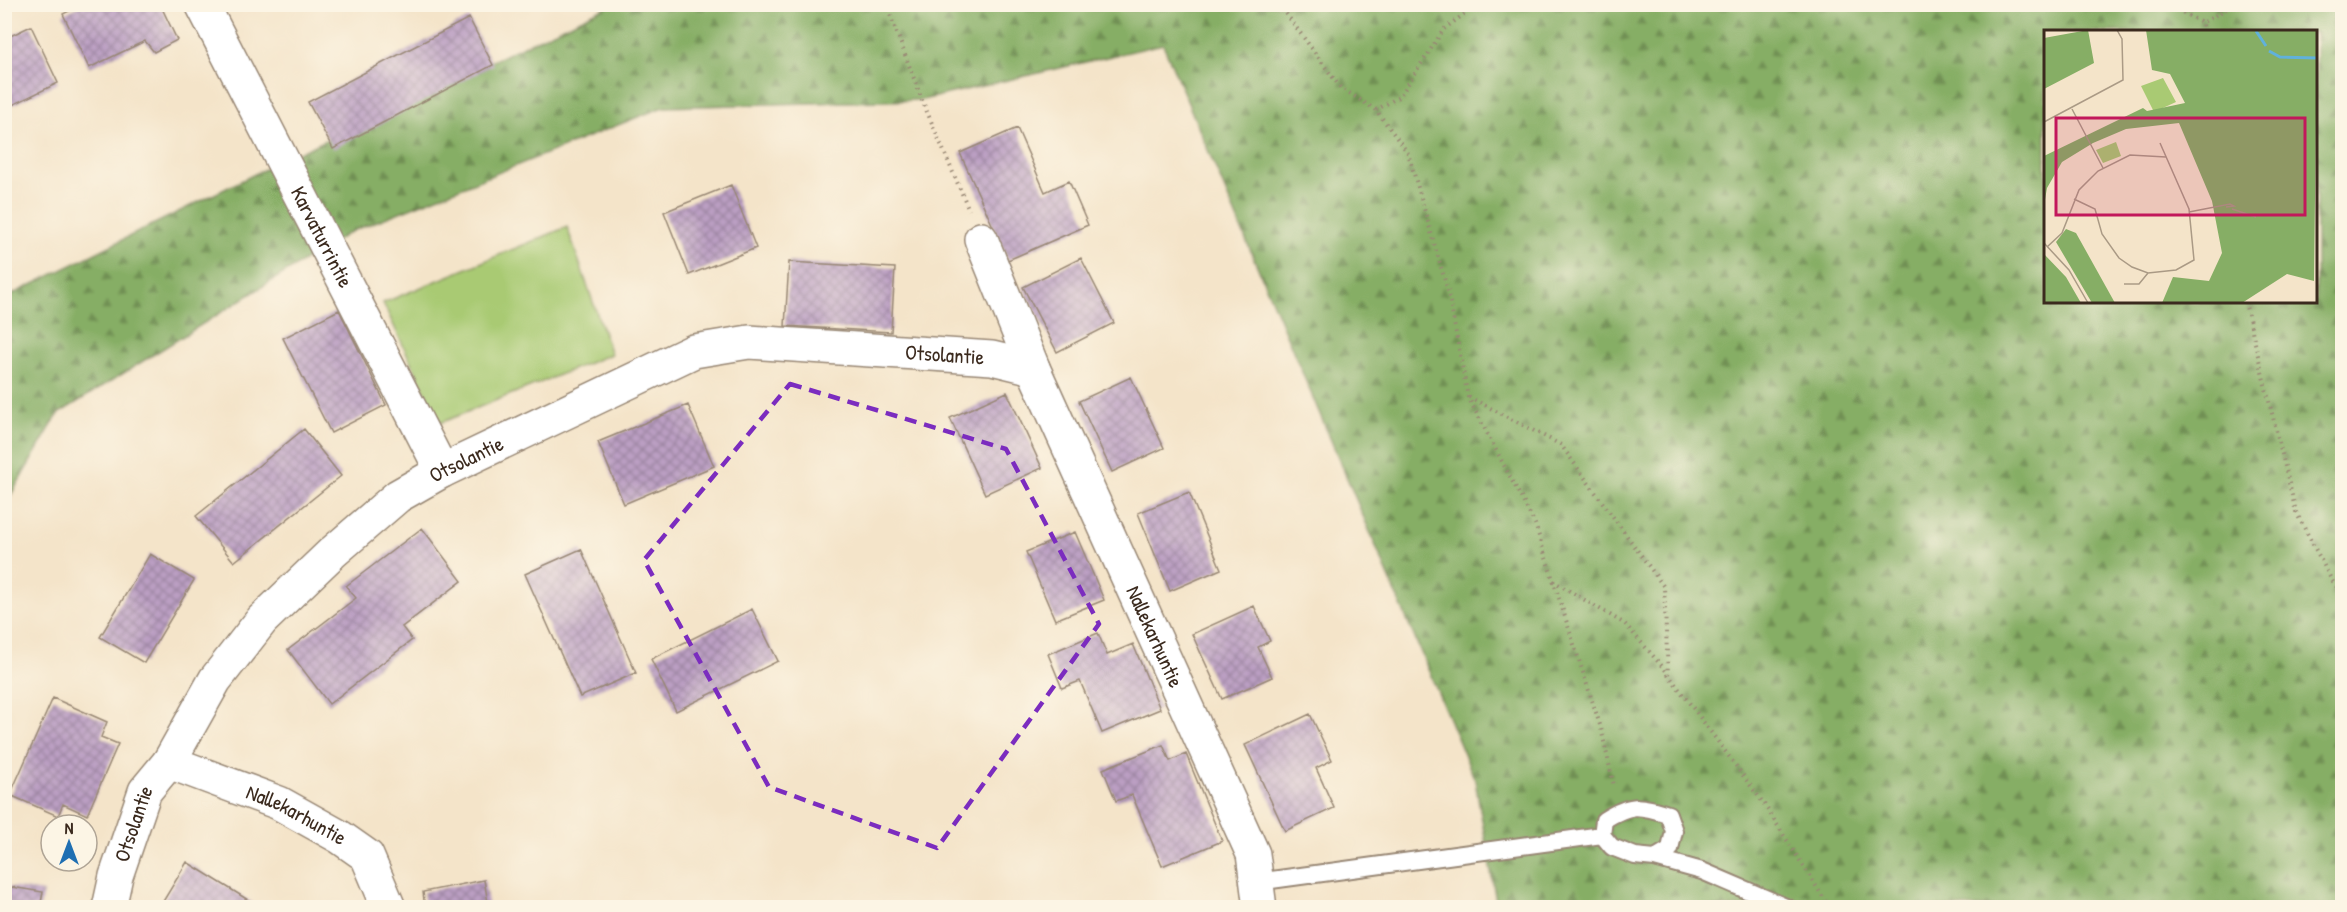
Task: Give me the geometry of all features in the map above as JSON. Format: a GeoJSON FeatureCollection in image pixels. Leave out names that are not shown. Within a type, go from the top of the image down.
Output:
{"type":"FeatureCollection","features":[{"type":"Feature","properties":{"kind":"street","name":"Karvaturrintie"},"geometry":{"type":"LineString","coordinates":[[202,4],[442,471]]}},
{"type":"Feature","properties":{"kind":"street","name":"Nallekarhuntie"},"geometry":{"type":"LineString","coordinates":[[981,239],[1033,368],[1253,854],[1258,895]]}},
{"type":"Feature","properties":{"kind":"street","name":"Otsolantie"},"geometry":{"type":"LineString","coordinates":[[109,908],[116,876],[146,790],[169,762],[215,680],[262,620],[332,553],[398,496],[442,471],[694,351],[749,342],[992,358],[1033,368]]}},
{"type":"Feature","properties":{"kind":"street","name":"Nallekarhuntie"},"geometry":{"type":"LineString","coordinates":[[169,762],[279,803],[340,837],[367,856],[389,908]]}},
{"type":"Feature","properties":{"kind":"lane"},"geometry":{"type":"LineString","coordinates":[[1655,858],[1670,849],[1674,831],[1668,814],[1640,805],[1619,811],[1604,820],[1602,835],[1612,847],[1635,856],[1655,858],[1702,871],[1788,908]]}},
{"type":"Feature","properties":{"kind":"lane"},"geometry":{"type":"LineString","coordinates":[[1258,895],[1602,835]]}},
{"type":"Feature","properties":{"kind":"path"},"geometry":{"type":"LineString","coordinates":[[886,4],[922,100],[981,239]]}},
{"type":"Feature","properties":{"kind":"path"},"geometry":{"type":"LineString","coordinates":[[1280,4],[1340,87],[1376,110],[1408,153],[1448,291],[1468,397],[1535,524],[1601,728],[1619,811]]}},
{"type":"Feature","properties":{"kind":"path"},"geometry":{"type":"LineString","coordinates":[[1376,110],[1400,96],[1444,29],[1478,4]]}},
{"type":"Feature","properties":{"kind":"path"},"geometry":{"type":"LineString","coordinates":[[2168,4],[2202,23],[2204,30]]}},
{"type":"Feature","properties":{"kind":"path"},"geometry":{"type":"LineString","coordinates":[[2202,23],[2235,4]]}},
{"type":"Feature","properties":{"kind":"path"},"geometry":{"type":"LineString","coordinates":[[2245,303],[2296,512],[2331,579],[2343,594]]}},
{"type":"Feature","properties":{"kind":"path"},"geometry":{"type":"LineString","coordinates":[[1468,397],[1561,445],[1664,587],[1668,674]]}},
{"type":"Feature","properties":{"kind":"path"},"geometry":{"type":"LineString","coordinates":[[1554,582],[1625,624],[1668,674],[1764,804],[1830,908]]}},
{"type":"Feature","properties":{"kind":"highlighted area"},"geometry":{"type":"Polygon","coordinates":[[[790,384],[1006,449],[1099,624],[937,848],[769,787],[644,560],[790,384]]]}},
{"type":"Feature","properties":{"kind":"green space"},"geometry":{"type":"Polygon","coordinates":[[[610,5],[2342,5],[2342,907],[1497,907],[1475,780],[1163,44],[922,100],[663,107],[350,232],[58,414],[5,505],[5,298],[263,170],[610,5]]]}},
{"type":"Feature","properties":{"kind":"green space"},"geometry":{"type":"Polygon","coordinates":[[[567,227],[611,354],[440,423],[383,303],[567,227]]]}},
{"type":"Feature","properties":{"kind":"building"},"geometry":{"type":"Polygon","coordinates":[[[83,4],[160,4],[177,40],[154,52],[145,41],[89,68],[63,14],[83,4]]]}},
{"type":"Feature","properties":{"kind":"building"},"geometry":{"type":"Polygon","coordinates":[[[469,18],[493,65],[333,149],[308,102],[469,18]]]}},
{"type":"Feature","properties":{"kind":"building"},"geometry":{"type":"Polygon","coordinates":[[[31,26],[58,83],[4,109],[4,39],[31,26]]]}},
{"type":"Feature","properties":{"kind":"building"},"geometry":{"type":"Polygon","coordinates":[[[1017,128],[1045,192],[1069,181],[1088,225],[1008,260],[960,153],[1017,128]]]}},
{"type":"Feature","properties":{"kind":"building"},"geometry":{"type":"Polygon","coordinates":[[[731,185],[756,248],[689,275],[664,212],[731,185]]]}},
{"type":"Feature","properties":{"kind":"building"},"geometry":{"type":"Polygon","coordinates":[[[1081,258],[1114,323],[1057,352],[1023,287],[1081,258]]]}},
{"type":"Feature","properties":{"kind":"building"},"geometry":{"type":"Polygon","coordinates":[[[789,262],[895,268],[891,332],[785,326],[789,262]]]}},
{"type":"Feature","properties":{"kind":"building"},"geometry":{"type":"Polygon","coordinates":[[[339,310],[386,405],[331,433],[283,338],[339,310]]]}},
{"type":"Feature","properties":{"kind":"building"},"geometry":{"type":"Polygon","coordinates":[[[1131,377],[1164,448],[1112,472],[1079,401],[1131,377]]]}},
{"type":"Feature","properties":{"kind":"building"},"geometry":{"type":"Polygon","coordinates":[[[1007,392],[1042,468],[985,494],[950,418],[1007,392]]]}},
{"type":"Feature","properties":{"kind":"building"},"geometry":{"type":"Polygon","coordinates":[[[688,405],[714,466],[624,504],[598,442],[688,405]]]}},
{"type":"Feature","properties":{"kind":"building"},"geometry":{"type":"Polygon","coordinates":[[[304,429],[341,476],[234,562],[196,516],[304,429]]]}},
{"type":"Feature","properties":{"kind":"building"},"geometry":{"type":"Polygon","coordinates":[[[1189,492],[1221,569],[1170,591],[1138,513],[1189,492]]]}},
{"type":"Feature","properties":{"kind":"building"},"geometry":{"type":"Polygon","coordinates":[[[422,528],[462,581],[402,627],[412,640],[329,704],[288,650],[356,598],[346,586],[422,528]]]}},
{"type":"Feature","properties":{"kind":"building"},"geometry":{"type":"Polygon","coordinates":[[[1075,532],[1104,600],[1055,620],[1026,552],[1075,532]]]}},
{"type":"Feature","properties":{"kind":"building"},"geometry":{"type":"Polygon","coordinates":[[[581,549],[636,673],[580,697],[525,574],[581,549]]]}},
{"type":"Feature","properties":{"kind":"building"},"geometry":{"type":"Polygon","coordinates":[[[150,554],[194,580],[144,663],[100,637],[150,554]]]}},
{"type":"Feature","properties":{"kind":"building"},"geometry":{"type":"Polygon","coordinates":[[[1254,606],[1270,641],[1258,647],[1272,677],[1222,699],[1192,634],[1254,606]]]}},
{"type":"Feature","properties":{"kind":"building"},"geometry":{"type":"Polygon","coordinates":[[[752,609],[778,661],[676,711],[651,659],[752,609]]]}},
{"type":"Feature","properties":{"kind":"building"},"geometry":{"type":"Polygon","coordinates":[[[1098,633],[1107,655],[1133,644],[1160,709],[1102,733],[1080,681],[1062,688],[1048,654],[1098,633]]]}},
{"type":"Feature","properties":{"kind":"building"},"geometry":{"type":"Polygon","coordinates":[[[53,698],[107,722],[101,737],[118,744],[88,813],[63,804],[59,813],[51,813],[10,795],[53,698]]]}},
{"type":"Feature","properties":{"kind":"building"},"geometry":{"type":"Polygon","coordinates":[[[1310,714],[1332,760],[1316,768],[1334,808],[1285,831],[1245,745],[1310,714]]]}},
{"type":"Feature","properties":{"kind":"building"},"geometry":{"type":"Polygon","coordinates":[[[1163,745],[1170,761],[1186,754],[1222,841],[1162,866],[1132,795],[1116,801],[1103,769],[1163,745]]]}},
{"type":"Feature","properties":{"kind":"building"},"geometry":{"type":"Polygon","coordinates":[[[187,862],[261,908],[159,908],[187,862]]]}},
{"type":"Feature","properties":{"kind":"building"},"geometry":{"type":"Polygon","coordinates":[[[484,880],[489,908],[425,908],[423,892],[484,880]]]}},
{"type":"Feature","properties":{"kind":"building"},"geometry":{"type":"Polygon","coordinates":[[[5,886],[43,892],[40,908],[5,908],[5,886]]]}}]}
